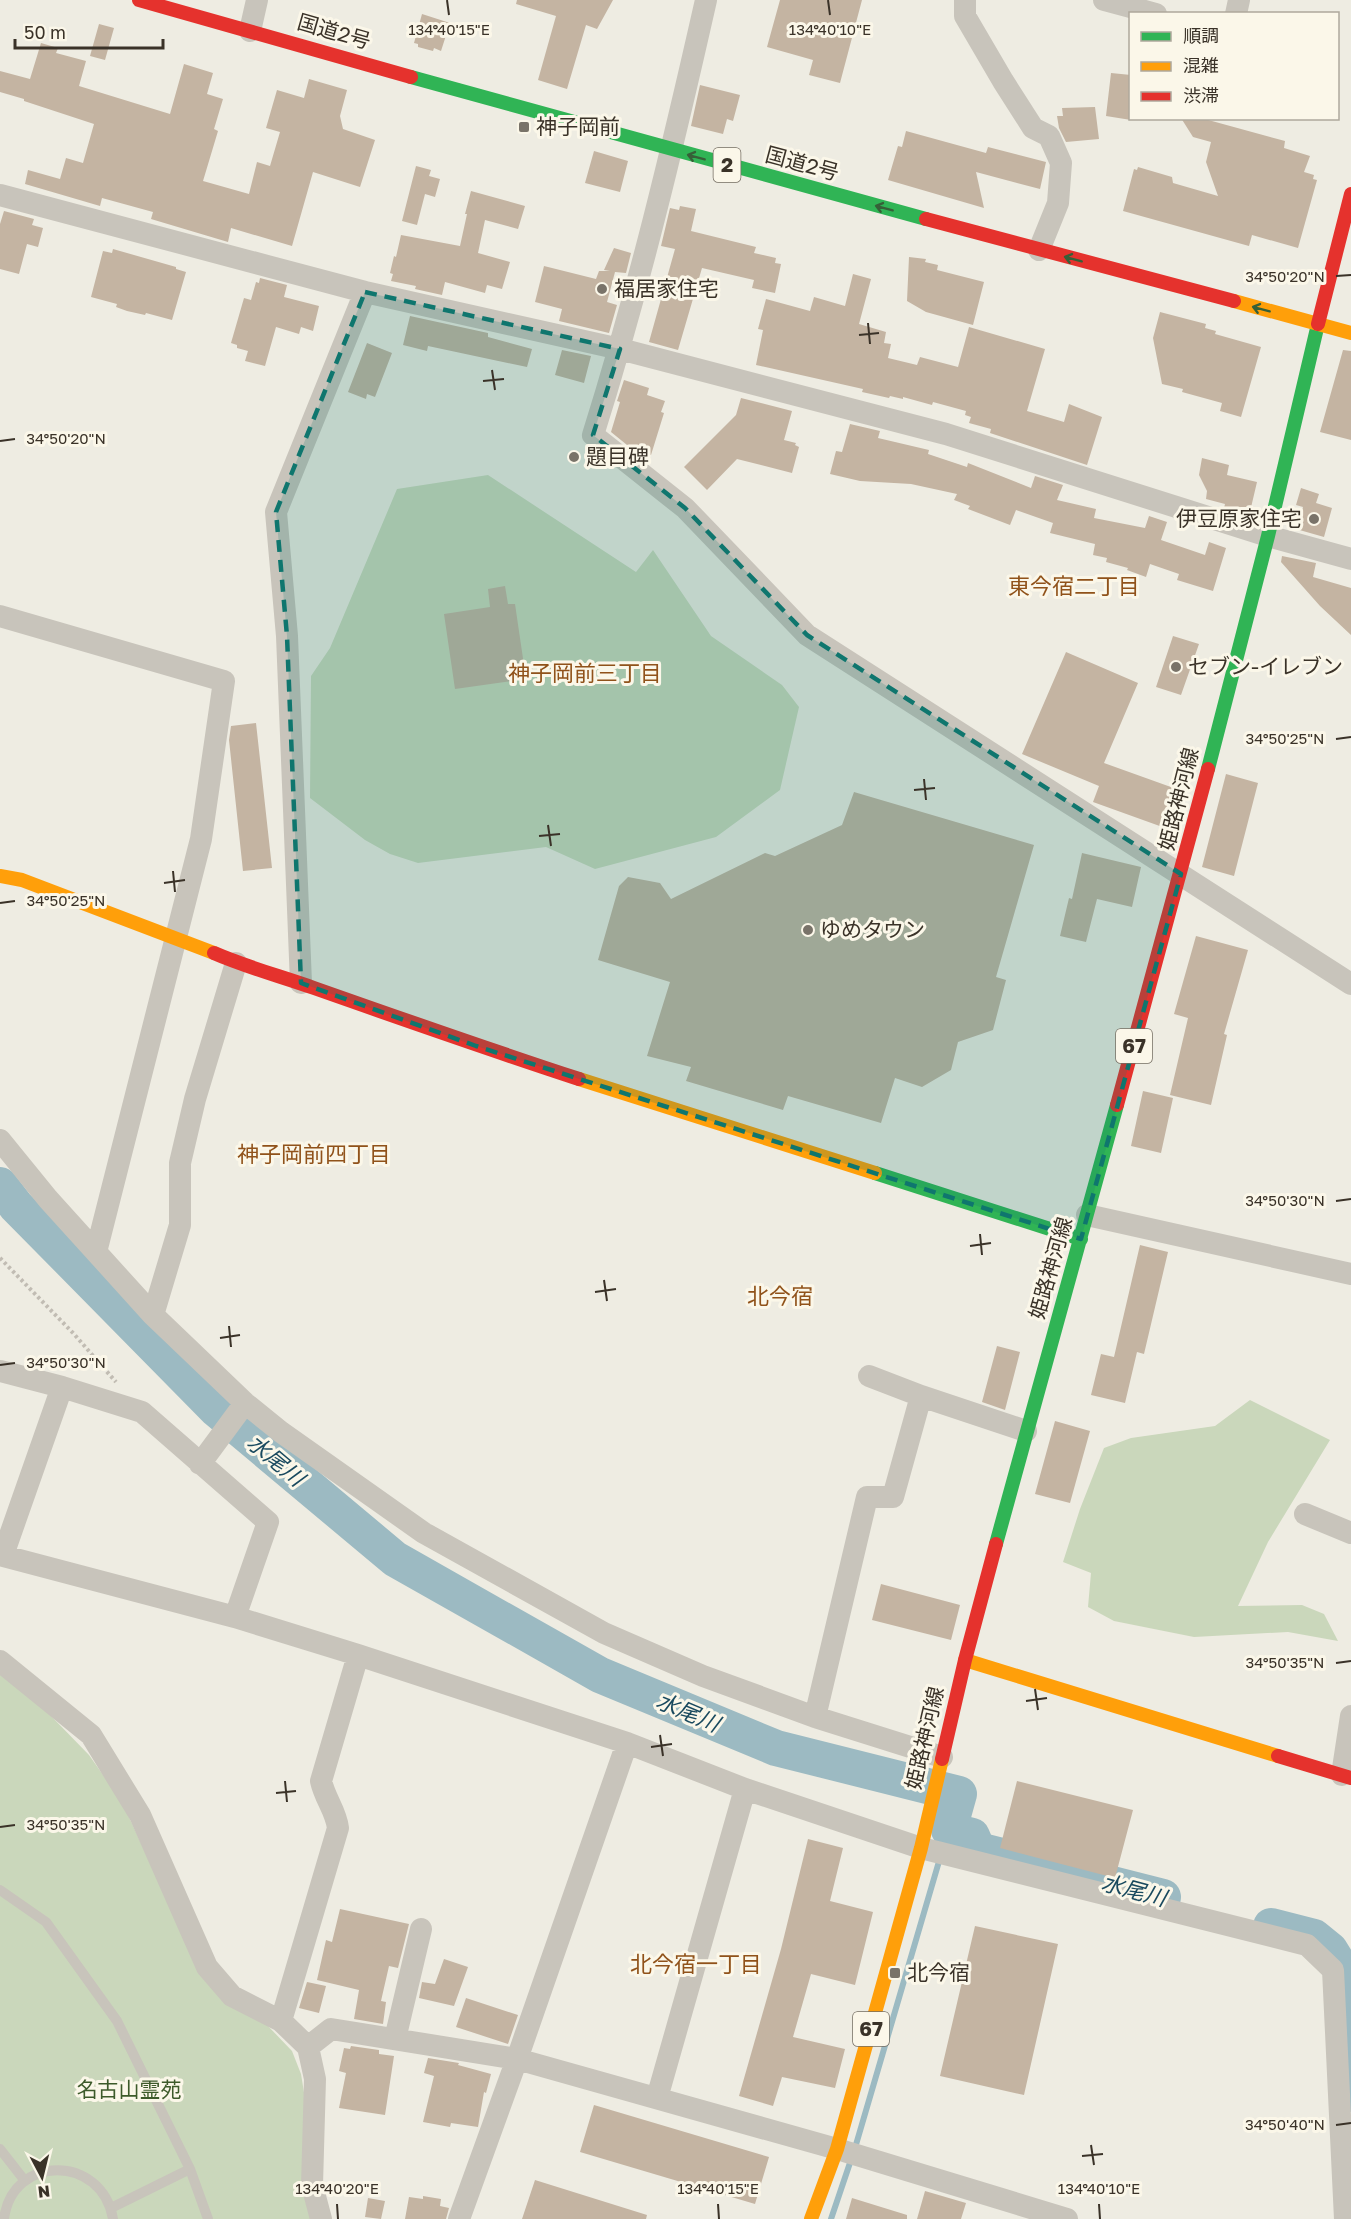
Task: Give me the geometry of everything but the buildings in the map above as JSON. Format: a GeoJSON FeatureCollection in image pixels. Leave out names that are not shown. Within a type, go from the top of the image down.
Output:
{"type":"FeatureCollection","features":[{"type":"Feature","properties":{"kind":"main road","name":"国道2号"},"geometry":{"type":"LineString","coordinates":[[139,0],[672,150],[1351,333]]}},
{"type":"Feature","properties":{"kind":"main road","name":"姫路神河線"},"geometry":{"type":"LineString","coordinates":[[811,2219],[837,2149],[922,1842],[965,1660],[1026,1431],[1181,874],[1268,536],[1351,194]]}},
{"type":"Feature","properties":{"kind":"main road"},"geometry":{"type":"LineString","coordinates":[[0,876],[22,880],[175,937],[236,963],[301,983],[476,1046],[1081,1239]]}},
{"type":"Feature","properties":{"kind":"main road"},"geometry":{"type":"LineString","coordinates":[[965,1660],[1346,1776]]}},
{"type":"Feature","properties":{"kind":"street"},"geometry":{"type":"LineString","coordinates":[[250,31],[257,0]]}},
{"type":"Feature","properties":{"kind":"street"},"geometry":{"type":"LineString","coordinates":[[706,0],[672,150],[620,349],[593,435],[685,508],[807,635],[1351,984]]}},
{"type":"Feature","properties":{"kind":"street"},"geometry":{"type":"LineString","coordinates":[[965,0],[965,16],[1003,81],[1033,128],[1049,136],[1061,163],[1058,203],[1039,250]]}},
{"type":"Feature","properties":{"kind":"street"},"geometry":{"type":"LineString","coordinates":[[1104,0],[1149,12]]}},
{"type":"Feature","properties":{"kind":"street"},"geometry":{"type":"LineString","coordinates":[[0,195],[365,292],[620,349],[946,435],[1268,536],[1351,559]]}},
{"type":"Feature","properties":{"kind":"street"},"geometry":{"type":"LineString","coordinates":[[301,983],[287,636],[276,512],[365,292]]}},
{"type":"Feature","properties":{"kind":"street"},"geometry":{"type":"LineString","coordinates":[[0,616],[225,681],[201,839],[96,1252]]}},
{"type":"Feature","properties":{"kind":"street"},"geometry":{"type":"LineString","coordinates":[[153,1315],[180,1225],[180,1163],[236,963]]}},
{"type":"Feature","properties":{"kind":"street"},"geometry":{"type":"LineString","coordinates":[[0,1140],[48,1199],[153,1315],[245,1403],[281,1432],[424,1533],[604,1633],[703,1676],[941,1761]]}},
{"type":"Feature","properties":{"kind":"street"},"geometry":{"type":"LineString","coordinates":[[1087,1215],[1351,1274]]}},
{"type":"Feature","properties":{"kind":"street"},"geometry":{"type":"LineString","coordinates":[[0,1371],[62,1387],[142,1412],[268,1522],[235,1617]]}},
{"type":"Feature","properties":{"kind":"street"},"geometry":{"type":"LineString","coordinates":[[869,1376],[1026,1431]]}},
{"type":"Feature","properties":{"kind":"street"},"geometry":{"type":"LineString","coordinates":[[62,1387],[1,1555],[235,1617],[358,1655],[627,1743],[745,1789],[922,1842],[1307,1944],[1333,1970],[1345,2219]]}},
{"type":"Feature","properties":{"kind":"street"},"geometry":{"type":"LineString","coordinates":[[815,1717],[867,1497],[893,1497],[921,1396]]}},
{"type":"Feature","properties":{"kind":"street"},"geometry":{"type":"LineString","coordinates":[[200,1464],[245,1403]]}},
{"type":"Feature","properties":{"kind":"street"},"geometry":{"type":"LineString","coordinates":[[1305,1514],[1351,1533]]}},
{"type":"Feature","properties":{"kind":"street"},"geometry":{"type":"LineString","coordinates":[[281,2021],[338,1828],[336,1814],[324,1796],[321,1781],[358,1655]]}},
{"type":"Feature","properties":{"kind":"street"},"geometry":{"type":"LineString","coordinates":[[0,1661],[91,1735],[140,1815],[207,1967],[232,1996],[281,2021],[308,2047],[315,2079],[312,2186],[321,2219]]}},
{"type":"Feature","properties":{"kind":"street"},"geometry":{"type":"LineString","coordinates":[[1346,1776],[1351,1716]]}},
{"type":"Feature","properties":{"kind":"street"},"geometry":{"type":"LineString","coordinates":[[459,2219],[627,1743]]}},
{"type":"Feature","properties":{"kind":"street"},"geometry":{"type":"LineString","coordinates":[[657,2098],[745,1789]]}},
{"type":"Feature","properties":{"kind":"street"},"geometry":{"type":"LineString","coordinates":[[395,2039],[421,1929]]}},
{"type":"Feature","properties":{"kind":"street"},"geometry":{"type":"LineString","coordinates":[[308,2047],[330,2029],[517,2059],[837,2149],[1067,2219]]}},
{"type":"Feature","properties":{"kind":"lane"},"geometry":{"type":"LineString","coordinates":[[0,1890],[46,1922],[117,2021],[190,2169],[208,2219]]}},
{"type":"Feature","properties":{"kind":"lane"},"geometry":{"type":"LineString","coordinates":[[0,2149],[25,2181]]}},
{"type":"Feature","properties":{"kind":"lane"},"geometry":{"type":"LineString","coordinates":[[4,2219],[5,2209],[13,2194],[25,2181],[40,2173],[57,2169],[75,2172],[90,2180],[103,2192],[112,2213],[190,2169]]}},
{"type":"Feature","properties":{"kind":"path"},"geometry":{"type":"LineString","coordinates":[[0,1258],[74,1334],[120,1386]]}},
{"type":"Feature","properties":{"kind":"highlighted area"},"geometry":{"type":"Polygon","coordinates":[[[365,292],[620,349],[593,435],[685,508],[807,635],[1181,874],[1081,1239],[476,1046],[301,983],[287,636],[276,512],[365,292]]]}},
{"type":"Feature","properties":{"kind":"green space"},"geometry":{"type":"Polygon","coordinates":[[[488,475],[636,572],[653,550],[711,636],[782,685],[799,707],[780,790],[716,837],[595,869],[546,847],[418,863],[390,854],[365,840],[310,798],[311,676],[330,648],[397,489],[488,475]]]}},
{"type":"Feature","properties":{"kind":"green space"},"geometry":{"type":"Polygon","coordinates":[[[1250,1400],[1330,1440],[1268,1542],[1238,1606],[1302,1605],[1324,1614],[1338,1641],[1288,1632],[1194,1637],[1114,1621],[1088,1607],[1091,1573],[1063,1562],[1080,1509],[1104,1448],[1131,1438],[1215,1426],[1250,1400]]]}},
{"type":"Feature","properties":{"kind":"green space","name":"名古山霊苑"},"geometry":{"type":"Polygon","coordinates":[[[0,1667],[17,1681],[89,1755],[122,1802],[168,1902],[268,2026],[292,2051],[301,2074],[307,2111],[313,2219],[0,2219],[0,1667]]]}},
{"type":"Feature","properties":{"kind":"waterway","name":"水尾川"},"geometry":{"type":"LineString","coordinates":[[0,1185],[16,1206],[217,1410],[395,1559],[600,1675],[776,1748],[959,1794],[949,1830],[972,1836],[978,1850],[1163,1897]]}},
{"type":"Feature","properties":{"kind":"waterway"},"geometry":{"type":"LineString","coordinates":[[943,1848],[949,1830]]}},
{"type":"Feature","properties":{"kind":"waterway"},"geometry":{"type":"LineString","coordinates":[[831,2219],[855,2148],[940,1858]]}},
{"type":"Feature","properties":{"kind":"waterway","name":"水尾川"},"geometry":{"type":"LineString","coordinates":[[1271,1926],[1314,1937],[1330,1950],[1338,1963],[1344,1983],[1351,2094]]}},
{"type":"Feature","properties":{"kind":"traffic: fast"},"geometry":{"type":"LineString","coordinates":[[411,77],[926,219]]}},
{"type":"Feature","properties":{"kind":"traffic: fast"},"geometry":{"type":"LineString","coordinates":[[1208,769],[1268,536],[1318,324]]}},
{"type":"Feature","properties":{"kind":"traffic: fast"},"geometry":{"type":"LineString","coordinates":[[996,1544],[1117,1105]]}},
{"type":"Feature","properties":{"kind":"traffic: fast"},"geometry":{"type":"LineString","coordinates":[[875,1173],[1081,1239]]}},
{"type":"Feature","properties":{"kind":"traffic: slow"},"geometry":{"type":"LineString","coordinates":[[1234,301],[1351,333]]}},
{"type":"Feature","properties":{"kind":"traffic: slow"},"geometry":{"type":"LineString","coordinates":[[0,876],[22,880],[214,953]]}},
{"type":"Feature","properties":{"kind":"traffic: slow"},"geometry":{"type":"LineString","coordinates":[[579,1079],[875,1173]]}},
{"type":"Feature","properties":{"kind":"traffic: slow"},"geometry":{"type":"LineString","coordinates":[[965,1660],[1278,1756]]}},
{"type":"Feature","properties":{"kind":"traffic: slow"},"geometry":{"type":"LineString","coordinates":[[811,2219],[837,2149],[921,1848],[942,1759]]}},
{"type":"Feature","properties":{"kind":"traffic: jam"},"geometry":{"type":"LineString","coordinates":[[139,0],[411,77]]}},
{"type":"Feature","properties":{"kind":"traffic: jam"},"geometry":{"type":"LineString","coordinates":[[1318,324],[1351,194]]}},
{"type":"Feature","properties":{"kind":"traffic: jam"},"geometry":{"type":"LineString","coordinates":[[926,219],[1234,301]]}},
{"type":"Feature","properties":{"kind":"traffic: jam"},"geometry":{"type":"LineString","coordinates":[[1117,1105],[1208,769]]}},
{"type":"Feature","properties":{"kind":"traffic: jam"},"geometry":{"type":"LineString","coordinates":[[214,953],[579,1079]]}},
{"type":"Feature","properties":{"kind":"traffic: jam"},"geometry":{"type":"LineString","coordinates":[[942,1759],[965,1660],[996,1544]]}},
{"type":"Feature","properties":{"kind":"traffic: jam"},"geometry":{"type":"LineString","coordinates":[[1278,1756],[1351,1778]]}},
{"type":"Feature","properties":{"kind":"place","name":"神子岡前"},"geometry":{"type":"Point","coordinates":[524,127]}},
{"type":"Feature","properties":{"kind":"place","name":"福居家住宅"},"geometry":{"type":"Point","coordinates":[602,289]}},
{"type":"Feature","properties":{"kind":"place","name":"題目碑"},"geometry":{"type":"Point","coordinates":[574,457]}},
{"type":"Feature","properties":{"kind":"place","name":"伊豆原家住宅"},"geometry":{"type":"Point","coordinates":[1314,519]}},
{"type":"Feature","properties":{"kind":"place","name":"セブン-イレブン"},"geometry":{"type":"Point","coordinates":[1176,667]}},
{"type":"Feature","properties":{"kind":"place","name":"ゆめタウン"},"geometry":{"type":"Point","coordinates":[808,930]}},
{"type":"Feature","properties":{"kind":"place","name":"北今宿"},"geometry":{"type":"Point","coordinates":[895,1973]}},
{"type":"Feature","properties":{"kind":"district","name":"東今宿二丁目"},"geometry":{"type":"Point","coordinates":[1074,586]}},
{"type":"Feature","properties":{"kind":"district","name":"神子岡前三丁目"},"geometry":{"type":"Point","coordinates":[585,673]}},
{"type":"Feature","properties":{"kind":"district","name":"神子岡前四丁目"},"geometry":{"type":"Point","coordinates":[314,1154]}},
{"type":"Feature","properties":{"kind":"district","name":"北今宿"},"geometry":{"type":"Point","coordinates":[780,1296]}},
{"type":"Feature","properties":{"kind":"district","name":"北今宿一丁目"},"geometry":{"type":"Point","coordinates":[696,1964]}}]}
